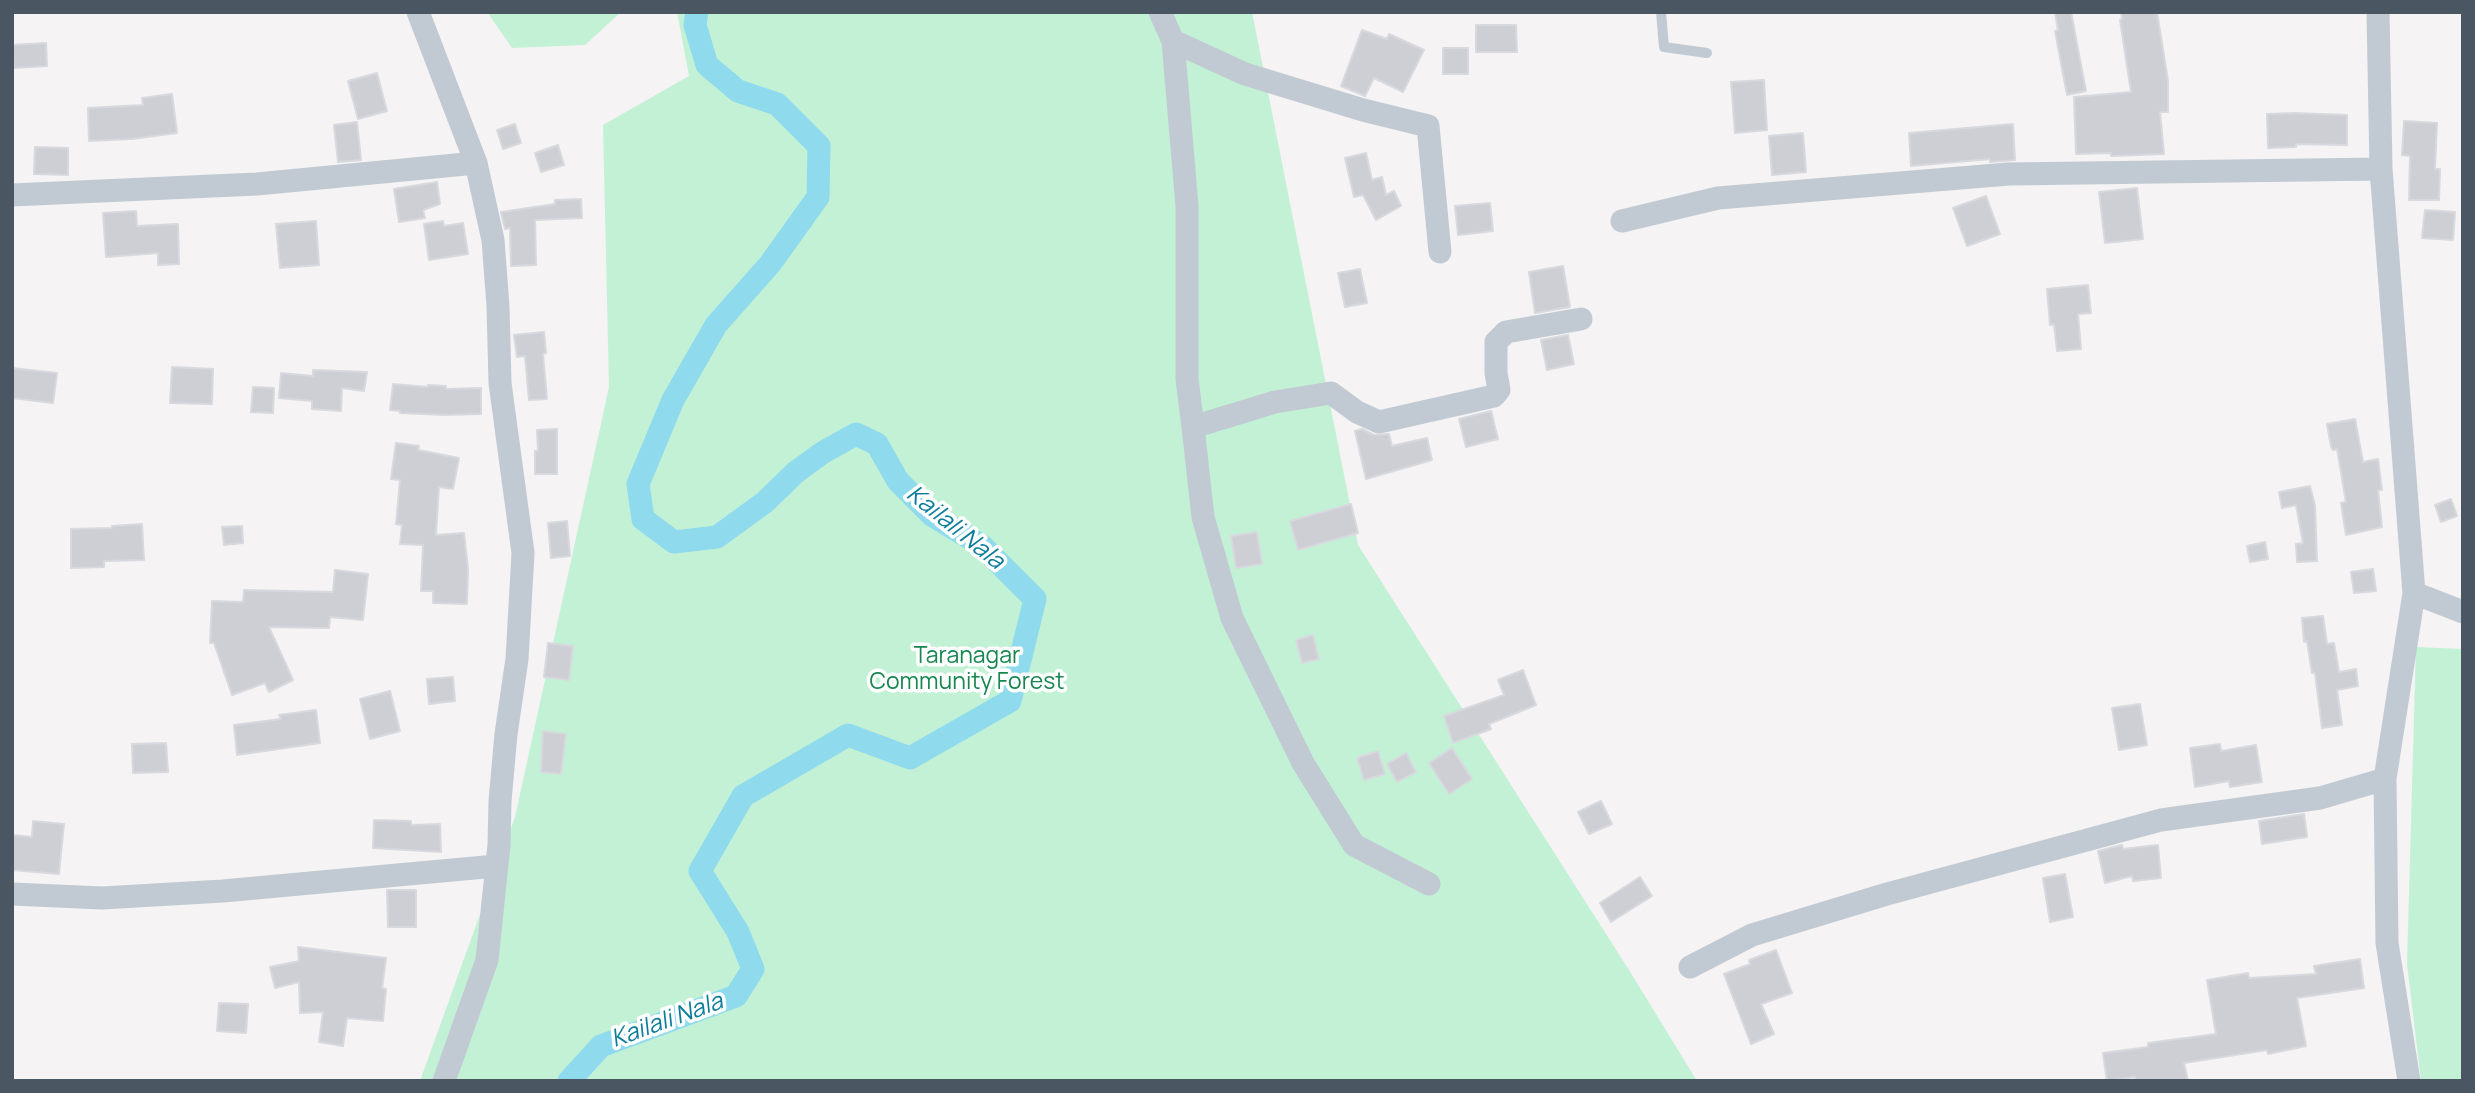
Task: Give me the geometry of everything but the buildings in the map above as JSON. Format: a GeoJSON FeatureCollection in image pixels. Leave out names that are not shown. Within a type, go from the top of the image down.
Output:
{"type":"FeatureCollection","features":[{"type":"Feature","properties":{"kind":"street"},"geometry":{"type":"LineString","coordinates":[[418,12],[476,163],[493,240],[500,383],[523,554],[517,659],[506,734],[486,960],[444,1081]]}},
{"type":"Feature","properties":{"kind":"street"},"geometry":{"type":"LineString","coordinates":[[1160,12],[1173,41],[1186,206],[1187,379],[1203,517],[1232,618],[1303,763],[1354,845],[1430,884]]}},
{"type":"Feature","properties":{"kind":"street"},"geometry":{"type":"LineString","coordinates":[[2378,12],[2381,169],[2414,593],[2385,779],[2387,943],[2409,1081]]}},
{"type":"Feature","properties":{"kind":"street"},"geometry":{"type":"LineString","coordinates":[[1173,41],[1245,74],[1363,110],[1427,125],[1440,252]]}},
{"type":"Feature","properties":{"kind":"street"},"geometry":{"type":"LineString","coordinates":[[12,195],[257,184],[476,163]]}},
{"type":"Feature","properties":{"kind":"street"},"geometry":{"type":"LineString","coordinates":[[1622,220],[1718,198],[2009,174],[2381,169]]}},
{"type":"Feature","properties":{"kind":"street"},"geometry":{"type":"LineString","coordinates":[[1193,427],[1275,402],[1331,393],[1357,412],[1379,422],[1494,396],[1499,390],[1496,342],[1506,332],[1581,320]]}},
{"type":"Feature","properties":{"kind":"street"},"geometry":{"type":"LineString","coordinates":[[2414,593],[2463,612]]}},
{"type":"Feature","properties":{"kind":"street"},"geometry":{"type":"LineString","coordinates":[[1690,967],[1752,934],[1913,887],[2161,820],[2320,798],[2385,779]]}},
{"type":"Feature","properties":{"kind":"street"},"geometry":{"type":"LineString","coordinates":[[12,894],[102,898],[223,891],[496,866]]}},
{"type":"Feature","properties":{"kind":"lane"},"geometry":{"type":"LineString","coordinates":[[1661,12],[1664,47],[1707,53]]}},
{"type":"Feature","properties":{"kind":"green space"},"geometry":{"type":"Polygon","coordinates":[[[487,12],[621,12],[585,45],[512,48],[487,12]]]}},
{"type":"Feature","properties":{"kind":"green space","name":"Taranagar Community Forest"},"geometry":{"type":"Polygon","coordinates":[[[677,12],[1252,12],[1358,545],[1697,1081],[420,1081],[515,817],[609,387],[603,125],[689,76],[677,12]]]}},
{"type":"Feature","properties":{"kind":"green space"},"geometry":{"type":"Polygon","coordinates":[[[2416,647],[2463,649],[2463,1081],[2421,1081],[2407,964],[2416,647]]]}},
{"type":"Feature","properties":{"kind":"waterway","name":"Kailali Nala"},"geometry":{"type":"LineString","coordinates":[[569,1081],[601,1046],[736,996],[753,969],[738,932],[700,871],[743,796],[848,735],[910,758],[1010,701],[1035,599],[981,545],[933,516],[898,481],[877,444],[856,434],[822,453],[796,472],[765,502],[717,537],[674,542],[643,519],[638,484],[673,400],[716,325],[770,264],[818,197],[819,146],[777,104],[738,91],[707,65],[695,25],[697,12]]}}]}
